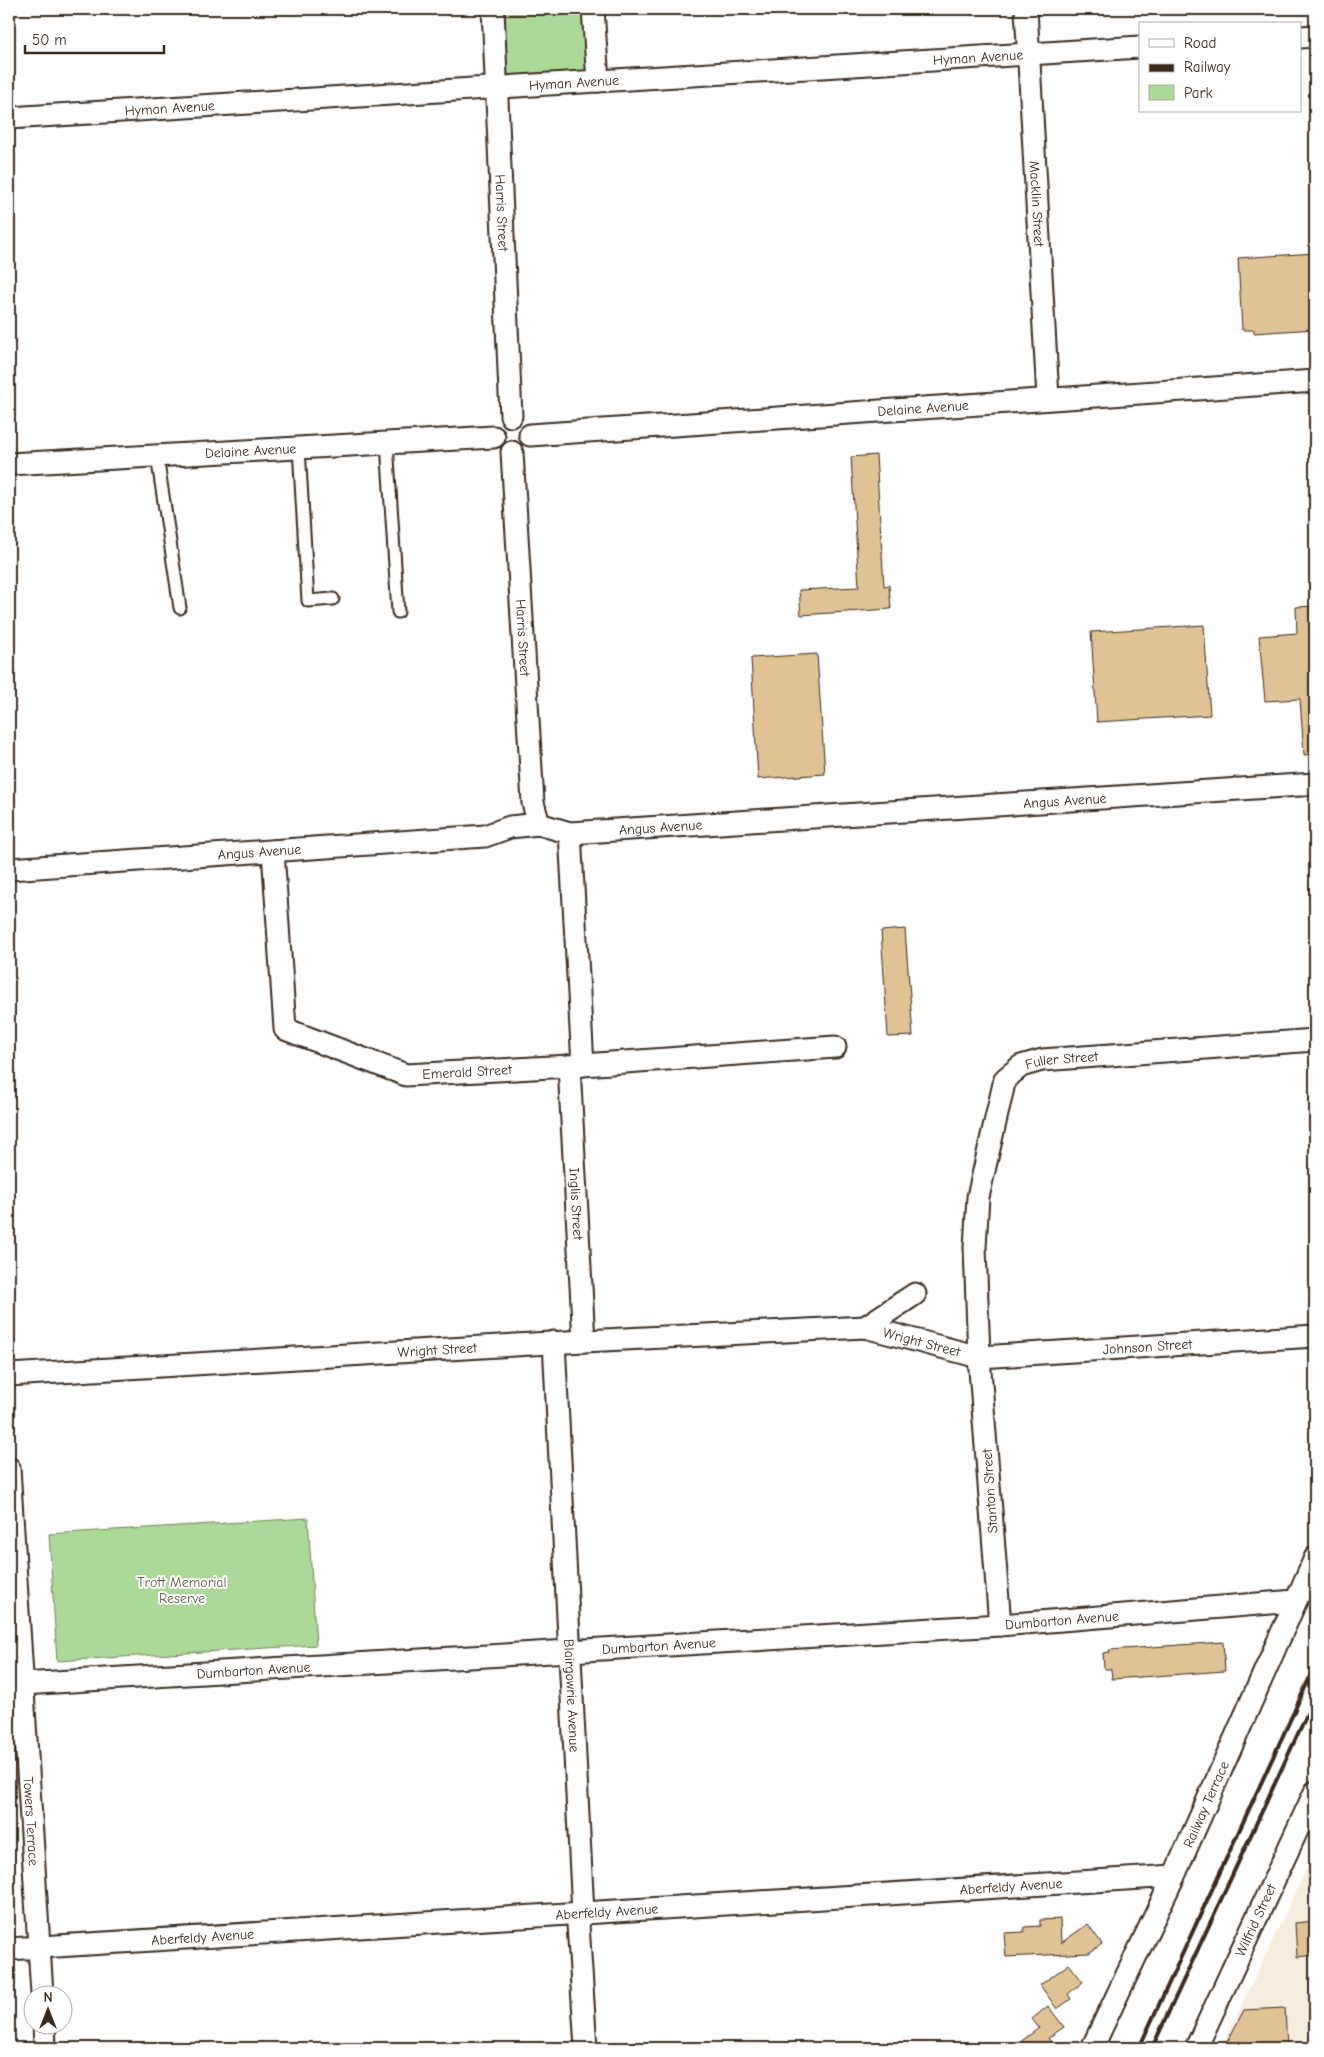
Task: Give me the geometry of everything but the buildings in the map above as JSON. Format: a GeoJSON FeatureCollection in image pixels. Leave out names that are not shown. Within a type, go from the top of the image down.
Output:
{"type":"FeatureCollection","features":[{"type":"Feature","properties":{"kind":"street","name":"Harris Street"},"geometry":{"type":"LineString","coordinates":[[493,9],[512,416]]}},
{"type":"Feature","properties":{"kind":"street"},"geometry":{"type":"LineString","coordinates":[[593,9],[598,81]]}},
{"type":"Feature","properties":{"kind":"street","name":"Macklin Street"},"geometry":{"type":"LineString","coordinates":[[1026,9],[1048,398]]}},
{"type":"Feature","properties":{"kind":"street"},"geometry":{"type":"LineString","coordinates":[[1302,37],[1315,36]]}},
{"type":"Feature","properties":{"kind":"street","name":"Hyman Avenue"},"geometry":{"type":"LineString","coordinates":[[9,118],[1139,47]]}},
{"type":"Feature","properties":{"kind":"street","name":"Delaine Avenue"},"geometry":{"type":"LineString","coordinates":[[530,435],[1315,381]]}},
{"type":"Feature","properties":{"kind":"street"},"geometry":{"type":"LineString","coordinates":[[512,416],[523,420],[527,425],[530,435],[528,444],[512,452],[500,448],[494,437],[496,425],[506,417],[512,416]]}},
{"type":"Feature","properties":{"kind":"street","name":"Delaine Avenue"},"geometry":{"type":"LineString","coordinates":[[9,464],[494,437]]}},
{"type":"Feature","properties":{"kind":"street","name":"Harris Street"},"geometry":{"type":"LineString","coordinates":[[512,452],[533,804],[539,824]]}},
{"type":"Feature","properties":{"kind":"street","name":"Angus Avenue"},"geometry":{"type":"LineString","coordinates":[[9,869],[485,836],[510,828],[539,824],[570,833],[1315,784]]}},
{"type":"Feature","properties":{"kind":"street","name":"Inglis Street"},"geometry":{"type":"LineString","coordinates":[[570,833],[584,1340]]}},
{"type":"Feature","properties":{"kind":"street","name":"Emerald Street"},"geometry":{"type":"LineString","coordinates":[[273,851],[285,1029],[406,1075],[576,1066],[834,1047]]}},
{"type":"Feature","properties":{"kind":"street","name":"Fuller Street"},"geometry":{"type":"LineString","coordinates":[[979,1358],[975,1247],[978,1197],[1005,1079],[1021,1066],[1042,1060],[1315,1040]]}},
{"type":"Feature","properties":{"kind":"street","name":"Wright Street"},"geometry":{"type":"LineString","coordinates":[[866,1327],[915,1294]]}},
{"type":"Feature","properties":{"kind":"street","name":"Wright Street"},"geometry":{"type":"LineString","coordinates":[[9,1375],[584,1340],[866,1327],[979,1358]]}},
{"type":"Feature","properties":{"kind":"street","name":"Johnson Street"},"geometry":{"type":"LineString","coordinates":[[979,1358],[1315,1336]]}},
{"type":"Feature","properties":{"kind":"street","name":"Blairgowrie Avenue"},"geometry":{"type":"LineString","coordinates":[[554,1342],[584,1913],[578,1924],[586,2048]]}},
{"type":"Feature","properties":{"kind":"street","name":"Stanton Street"},"geometry":{"type":"LineString","coordinates":[[979,1358],[1000,1625]]}},
{"type":"Feature","properties":{"kind":"street","name":"Towers Terrace"},"geometry":{"type":"LineString","coordinates":[[9,1468],[18,1676],[41,1984]]}},
{"type":"Feature","properties":{"kind":"street","name":"Railway Terrace"},"geometry":{"type":"LineString","coordinates":[[1092,2048],[1174,1876],[1315,1558]]}},
{"type":"Feature","properties":{"kind":"street","name":"Dumbarton Avenue"},"geometry":{"type":"LineString","coordinates":[[18,1676],[570,1651],[1000,1625],[1295,1601]]}},
{"type":"Feature","properties":{"kind":"street","name":"Wilfrid Street"},"geometry":{"type":"LineString","coordinates":[[1196,2048],[1315,1792]]}},
{"type":"Feature","properties":{"kind":"street","name":"Aberfeldy Avenue"},"geometry":{"type":"LineString","coordinates":[[9,1949],[1174,1876]]}},
{"type":"Feature","properties":{"kind":"street"},"geometry":{"type":"LineString","coordinates":[[44,2034],[45,2048]]}},
{"type":"Feature","properties":{"kind":"lane"},"geometry":{"type":"LineString","coordinates":[[387,443],[398,612]]}},
{"type":"Feature","properties":{"kind":"lane"},"geometry":{"type":"LineString","coordinates":[[299,448],[308,601],[333,600]]}},
{"type":"Feature","properties":{"kind":"lane"},"geometry":{"type":"LineString","coordinates":[[157,456],[180,608]]}},
{"type":"Feature","properties":{"kind":"shaded area"},"geometry":{"type":"Polygon","coordinates":[[[1315,1851],[1315,2048],[1221,2048],[1315,1851]]]}},
{"type":"Feature","properties":{"kind":"green space"},"geometry":{"type":"Polygon","coordinates":[[[494,9],[592,9],[597,83],[499,89],[494,9]]]}},
{"type":"Feature","properties":{"kind":"green space","name":"Trott Memorial Reserve"},"geometry":{"type":"Polygon","coordinates":[[[308,1518],[316,1645],[57,1661],[49,1534],[308,1518]]]}},
{"type":"Feature","properties":{"kind":"railway"},"geometry":{"type":"LineString","coordinates":[[1139,2048],[1315,1666]]}},
{"type":"Feature","properties":{"kind":"railway"},"geometry":{"type":"LineString","coordinates":[[1152,2048],[1315,1697]]}}]}
